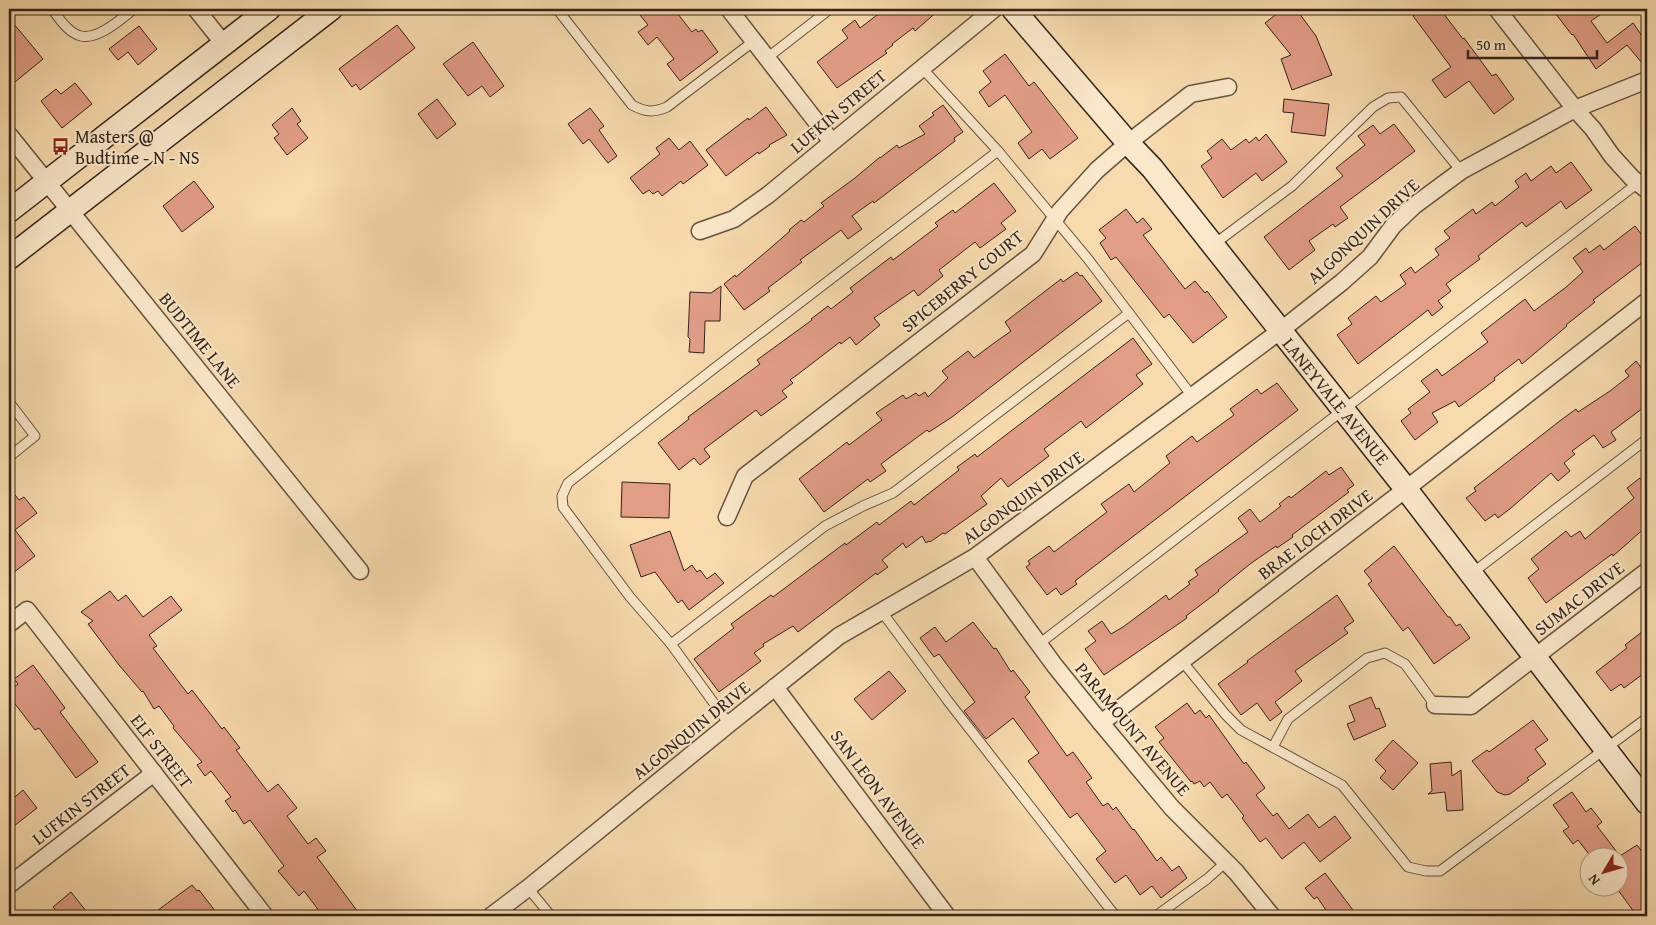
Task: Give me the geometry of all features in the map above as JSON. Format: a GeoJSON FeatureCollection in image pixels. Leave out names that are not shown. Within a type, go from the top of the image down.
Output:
{"type":"FeatureCollection","features":[{"type":"Feature","properties":{"kind":"street"},"geometry":{"type":"LineString","coordinates":[[196,9],[224,44]]}},
{"type":"Feature","properties":{"kind":"street"},"geometry":{"type":"LineString","coordinates":[[9,211],[269,9]]}},
{"type":"Feature","properties":{"kind":"street"},"geometry":{"type":"LineString","coordinates":[[9,258],[331,9]]}},
{"type":"Feature","properties":{"kind":"street"},"geometry":{"type":"LineString","coordinates":[[729,9],[832,142]]}},
{"type":"Feature","properties":{"kind":"street","name":"LUFKIN STREET"},"geometry":{"type":"LineString","coordinates":[[700,231],[734,219],[768,195],[994,9]]}},
{"type":"Feature","properties":{"kind":"street","name":"LANEYVALE AVENUE"},"geometry":{"type":"LineString","coordinates":[[1014,9],[1128,143],[1152,168],[1406,490],[1647,803]]}},
{"type":"Feature","properties":{"kind":"street"},"geometry":{"type":"LineString","coordinates":[[1497,9],[1575,109],[1594,129],[1612,156],[1643,187]]}},
{"type":"Feature","properties":{"kind":"street","name":"ALGONQUIN DRIVE"},"geometry":{"type":"LineString","coordinates":[[491,916],[839,636],[975,557],[1280,331],[1342,282],[1370,257],[1393,226],[1415,205],[1461,171],[1575,109],[1647,80]]}},
{"type":"Feature","properties":{"kind":"street","name":"SPICEBERRY COURT"},"geometry":{"type":"LineString","coordinates":[[727,517],[745,476],[1033,254],[1060,211],[1097,170],[1128,143],[1191,94],[1228,87]]}},
{"type":"Feature","properties":{"kind":"street","name":"BUDTIME LANE"},"geometry":{"type":"LineString","coordinates":[[9,135],[360,571]]}},
{"type":"Feature","properties":{"kind":"street","name":"BRAE LOCH DRIVE"},"geometry":{"type":"LineString","coordinates":[[1101,723],[1406,490],[1647,302]]}},
{"type":"Feature","properties":{"kind":"street","name":"PARAMOUNT AVENUE"},"geometry":{"type":"LineString","coordinates":[[975,557],[1039,644],[1101,723],[1172,808],[1226,862],[1272,916]]}},
{"type":"Feature","properties":{"kind":"street","name":"SUMAC DRIVE"},"geometry":{"type":"LineString","coordinates":[[1435,705],[1472,706],[1647,572]]}},
{"type":"Feature","properties":{"kind":"street","name":"ELF STREET"},"geometry":{"type":"LineString","coordinates":[[9,624],[27,610],[265,916]]}},
{"type":"Feature","properties":{"kind":"street","name":"SAN LEON AVENUE"},"geometry":{"type":"LineString","coordinates":[[775,687],[947,916]]}},
{"type":"Feature","properties":{"kind":"street","name":"LUFKIN STREET"},"geometry":{"type":"LineString","coordinates":[[9,886],[154,773]]}},
{"type":"Feature","properties":{"kind":"lane"},"geometry":{"type":"LineString","coordinates":[[52,9],[66,27],[81,36],[103,31],[134,9]]}},
{"type":"Feature","properties":{"kind":"lane"},"geometry":{"type":"LineString","coordinates":[[557,9],[632,105],[643,111],[655,112],[667,107],[754,41]]}},
{"type":"Feature","properties":{"kind":"lane"},"geometry":{"type":"LineString","coordinates":[[767,58],[830,9]]}},
{"type":"Feature","properties":{"kind":"lane"},"geometry":{"type":"LineString","coordinates":[[922,68],[998,151],[1088,259],[1192,396]]}},
{"type":"Feature","properties":{"kind":"lane"},"geometry":{"type":"LineString","coordinates":[[1213,245],[1292,186],[1372,107],[1388,98],[1401,98],[1461,171]]}},
{"type":"Feature","properties":{"kind":"lane"},"geometry":{"type":"LineString","coordinates":[[730,724],[671,644],[630,597],[563,507],[562,496],[568,483],[998,151]]}},
{"type":"Feature","properties":{"kind":"lane"},"geometry":{"type":"LineString","coordinates":[[1039,644],[1343,411],[1643,187]]}},
{"type":"Feature","properties":{"kind":"lane"},"geometry":{"type":"LineString","coordinates":[[671,644],[826,526],[863,506],[893,493],[1129,313]]}},
{"type":"Feature","properties":{"kind":"lane"},"geometry":{"type":"LineString","coordinates":[[9,402],[35,436],[9,457]]}},
{"type":"Feature","properties":{"kind":"lane"},"geometry":{"type":"LineString","coordinates":[[1471,574],[1647,439]]}},
{"type":"Feature","properties":{"kind":"lane"},"geometry":{"type":"LineString","coordinates":[[882,612],[954,709],[1113,913],[1118,916]]}},
{"type":"Feature","properties":{"kind":"lane"},"geometry":{"type":"LineString","coordinates":[[1273,747],[1288,719],[1367,658],[1385,653],[1405,664],[1435,705]]}},
{"type":"Feature","properties":{"kind":"lane"},"geometry":{"type":"LineString","coordinates":[[1182,661],[1225,714],[1241,730],[1342,785],[1408,867],[1426,871],[1440,872],[1647,718]]}},
{"type":"Feature","properties":{"kind":"lane"},"geometry":{"type":"LineString","coordinates":[[1156,916],[1207,879],[1226,862]]}},
{"type":"Feature","properties":{"kind":"lane"},"geometry":{"type":"LineString","coordinates":[[528,888],[551,916]]}},
{"type":"Feature","properties":{"kind":"building"},"geometry":{"type":"Polygon","coordinates":[[[635,9],[674,9],[692,32],[696,29],[698,32],[702,30],[718,52],[680,81],[667,64],[674,59],[657,37],[648,45],[638,32],[648,25],[635,9]]]}},
{"type":"Feature","properties":{"kind":"building"},"geometry":{"type":"Polygon","coordinates":[[[885,9],[940,9],[915,31],[913,28],[892,44],[885,51],[887,53],[837,88],[817,62],[848,38],[842,30],[855,20],[860,28],[885,9]]]}},
{"type":"Feature","properties":{"kind":"building"},"geometry":{"type":"Polygon","coordinates":[[[1283,9],[1296,9],[1316,36],[1332,75],[1292,90],[1281,59],[1291,55],[1265,23],[1283,9]]]}},
{"type":"Feature","properties":{"kind":"building"},"geometry":{"type":"Polygon","coordinates":[[[1422,9],[1440,9],[1492,76],[1496,74],[1514,99],[1494,114],[1469,81],[1445,98],[1432,80],[1451,67],[1413,16],[1422,9]]]}},
{"type":"Feature","properties":{"kind":"building"},"geometry":{"type":"Polygon","coordinates":[[[1552,9],[1608,9],[1591,21],[1607,43],[1633,23],[1647,43],[1647,69],[1627,45],[1596,69],[1573,34],[1552,9]]]}},
{"type":"Feature","properties":{"kind":"building"},"geometry":{"type":"Polygon","coordinates":[[[9,18],[43,59],[9,87],[9,18]]]}},
{"type":"Feature","properties":{"kind":"building"},"geometry":{"type":"Polygon","coordinates":[[[397,25],[415,48],[360,90],[356,84],[352,87],[339,69],[397,25]]]}},
{"type":"Feature","properties":{"kind":"building"},"geometry":{"type":"Polygon","coordinates":[[[139,26],[157,49],[138,65],[128,52],[118,60],[109,49],[139,26]]]}},
{"type":"Feature","properties":{"kind":"building"},"geometry":{"type":"Polygon","coordinates":[[[473,42],[504,86],[490,97],[482,86],[468,96],[443,64],[473,42]]]}},
{"type":"Feature","properties":{"kind":"building"},"geometry":{"type":"Polygon","coordinates":[[[1005,54],[1029,86],[1034,82],[1078,138],[1050,159],[1042,149],[1029,159],[1018,143],[1032,132],[1005,95],[989,107],[979,92],[991,82],[983,71],[1005,54]]]}},
{"type":"Feature","properties":{"kind":"building"},"geometry":{"type":"Polygon","coordinates":[[[75,83],[92,104],[62,128],[41,101],[56,89],[61,94],[75,83]]]}},
{"type":"Feature","properties":{"kind":"building"},"geometry":{"type":"Polygon","coordinates":[[[437,99],[456,124],[437,139],[418,114],[437,99]]]}},
{"type":"Feature","properties":{"kind":"building"},"geometry":{"type":"Polygon","coordinates":[[[1284,99],[1329,104],[1325,136],[1291,132],[1294,113],[1283,112],[1284,99]]]}},
{"type":"Feature","properties":{"kind":"building"},"geometry":{"type":"Polygon","coordinates":[[[943,105],[963,132],[954,138],[955,141],[874,203],[873,201],[852,216],[862,229],[848,239],[841,230],[800,260],[802,262],[768,288],[770,291],[744,310],[724,284],[735,275],[736,277],[801,220],[804,222],[824,206],[821,203],[880,157],[897,145],[899,148],[925,134],[919,126],[934,115],[932,113],[943,105]]]}},
{"type":"Feature","properties":{"kind":"building"},"geometry":{"type":"Polygon","coordinates":[[[766,107],[787,135],[769,145],[759,154],[758,152],[726,176],[706,150],[748,118],[749,120],[766,107]]]}},
{"type":"Feature","properties":{"kind":"building"},"geometry":{"type":"Polygon","coordinates":[[[292,108],[301,121],[297,124],[308,138],[287,155],[274,138],[279,134],[272,125],[292,108]]]}},
{"type":"Feature","properties":{"kind":"building"},"geometry":{"type":"Polygon","coordinates":[[[590,108],[604,126],[599,130],[617,156],[608,163],[589,139],[583,144],[568,124],[590,108]]]}},
{"type":"Feature","properties":{"kind":"building"},"geometry":{"type":"Polygon","coordinates":[[[1394,124],[1415,151],[1340,207],[1348,218],[1335,227],[1333,224],[1309,241],[1315,250],[1289,270],[1264,237],[1343,176],[1336,168],[1365,145],[1358,136],[1373,125],[1380,134],[1394,124]]]}},
{"type":"Feature","properties":{"kind":"building"},"geometry":{"type":"Polygon","coordinates":[[[1266,134],[1287,162],[1262,181],[1256,173],[1223,198],[1201,166],[1212,158],[1207,151],[1222,139],[1231,150],[1246,139],[1249,143],[1256,137],[1259,141],[1266,134]]]}},
{"type":"Feature","properties":{"kind":"building"},"geometry":{"type":"Polygon","coordinates":[[[669,138],[679,150],[690,141],[708,165],[683,184],[681,181],[662,196],[658,191],[653,194],[649,190],[643,194],[630,178],[660,154],[656,148],[669,138]]]}},
{"type":"Feature","properties":{"kind":"building"},"geometry":{"type":"Polygon","coordinates":[[[1571,162],[1592,190],[1566,209],[1561,201],[1526,227],[1522,222],[1478,256],[1480,259],[1446,284],[1451,291],[1438,301],[1443,307],[1432,316],[1428,310],[1358,364],[1337,335],[1352,324],[1348,318],[1376,296],[1381,302],[1406,284],[1400,275],[1411,267],[1415,273],[1439,255],[1435,249],[1450,238],[1444,231],[1473,209],[1476,214],[1492,202],[1495,206],[1519,187],[1515,181],[1526,173],[1531,181],[1551,166],[1556,173],[1571,162]]]}},
{"type":"Feature","properties":{"kind":"building"},"geometry":{"type":"Polygon","coordinates":[[[194,181],[214,207],[182,232],[163,206],[194,181]]]}},
{"type":"Feature","properties":{"kind":"building"},"geometry":{"type":"Polygon","coordinates":[[[994,183],[1016,211],[1001,223],[1006,229],[980,248],[975,242],[939,270],[943,276],[918,296],[914,290],[874,318],[880,325],[856,345],[850,337],[841,344],[840,342],[790,380],[793,383],[782,391],[787,397],[761,416],[756,410],[704,449],[710,457],[700,465],[694,458],[679,470],[658,443],[689,419],[688,417],[760,364],[757,360],[828,306],[831,309],[853,292],[850,288],[891,257],[893,260],[938,226],[935,223],[953,210],[955,213],[994,183]]]}},
{"type":"Feature","properties":{"kind":"building"},"geometry":{"type":"Polygon","coordinates":[[[1126,209],[1137,223],[1143,218],[1152,229],[1143,235],[1185,289],[1195,281],[1205,293],[1207,291],[1227,317],[1193,343],[1169,314],[1164,318],[1116,257],[1111,260],[1100,243],[1106,238],[1099,230],[1126,209]]]}},
{"type":"Feature","properties":{"kind":"building"},"geometry":{"type":"Polygon","coordinates":[[[1635,226],[1641,234],[1647,229],[1647,259],[1593,300],[1595,302],[1522,364],[1519,359],[1459,407],[1455,401],[1432,413],[1438,422],[1415,440],[1401,421],[1411,413],[1408,409],[1430,392],[1421,381],[1437,369],[1442,376],[1488,342],[1481,333],[1525,299],[1534,311],[1565,288],[1583,272],[1573,258],[1586,248],[1589,253],[1600,245],[1604,250],[1635,226]]]}},
{"type":"Feature","properties":{"kind":"building"},"geometry":{"type":"Polygon","coordinates":[[[1077,272],[1080,276],[1082,275],[1102,301],[952,417],[929,432],[927,430],[881,464],[886,471],[870,482],[868,479],[824,512],[799,479],[847,442],[849,445],[882,420],[876,413],[903,395],[906,399],[916,393],[919,396],[925,392],[928,397],[948,378],[942,371],[968,351],[974,358],[1011,331],[1005,322],[1061,279],[1063,282],[1077,272]]]}},
{"type":"Feature","properties":{"kind":"building"},"geometry":{"type":"Polygon","coordinates":[[[721,286],[720,321],[705,321],[704,353],[689,352],[690,292],[711,293],[721,286]]]}},
{"type":"Feature","properties":{"kind":"building"},"geometry":{"type":"Polygon","coordinates":[[[1133,338],[1152,364],[1136,375],[1143,384],[1086,428],[1081,421],[1044,449],[1049,456],[1008,487],[1001,478],[981,496],[987,504],[945,534],[943,533],[926,543],[922,536],[906,548],[903,543],[882,560],[888,567],[877,575],[876,573],[798,632],[793,626],[763,644],[764,646],[754,653],[761,661],[719,692],[694,659],[734,628],[731,624],[771,595],[773,597],[845,543],[846,545],[877,522],[879,525],[911,501],[914,505],[959,470],[957,467],[975,454],[977,457],[1133,338]]]}},
{"type":"Feature","properties":{"kind":"building"},"geometry":{"type":"Polygon","coordinates":[[[1636,361],[1647,375],[1647,405],[1611,432],[1616,440],[1603,448],[1594,435],[1572,451],[1575,454],[1564,463],[1570,471],[1558,481],[1551,473],[1498,518],[1495,514],[1485,521],[1466,498],[1476,491],[1474,488],[1576,409],[1578,412],[1610,391],[1629,376],[1625,371],[1636,361]]]}},
{"type":"Feature","properties":{"kind":"building"},"geometry":{"type":"Polygon","coordinates":[[[1277,383],[1298,410],[1075,581],[1077,584],[1061,595],[1056,588],[1047,595],[1026,567],[1030,564],[1028,561],[1049,546],[1054,552],[1107,512],[1101,504],[1129,484],[1134,492],[1170,463],[1166,456],[1192,436],[1197,442],[1234,415],[1230,409],[1257,389],[1261,394],[1277,383]]]}},
{"type":"Feature","properties":{"kind":"building"},"geometry":{"type":"Polygon","coordinates":[[[1341,467],[1354,485],[1347,490],[1349,492],[1292,535],[1293,537],[1250,564],[1186,616],[1187,618],[1104,675],[1085,649],[1096,641],[1088,631],[1102,621],[1111,634],[1166,595],[1169,600],[1190,584],[1188,582],[1198,575],[1195,570],[1248,532],[1238,518],[1250,509],[1260,522],[1281,506],[1279,504],[1289,496],[1291,498],[1326,471],[1329,475],[1341,467]]]}},
{"type":"Feature","properties":{"kind":"building"},"geometry":{"type":"Polygon","coordinates":[[[1640,478],[1647,488],[1647,526],[1613,556],[1612,554],[1546,603],[1528,578],[1539,569],[1531,559],[1566,531],[1571,537],[1580,531],[1585,539],[1634,498],[1627,488],[1640,478]]]}},
{"type":"Feature","properties":{"kind":"building"},"geometry":{"type":"Polygon","coordinates":[[[622,482],[670,484],[669,518],[621,517],[622,482]]]}},
{"type":"Feature","properties":{"kind":"building"},"geometry":{"type":"Polygon","coordinates":[[[9,487],[19,500],[24,497],[37,513],[15,530],[35,556],[9,576],[9,487]]]}},
{"type":"Feature","properties":{"kind":"building"},"geometry":{"type":"Polygon","coordinates":[[[670,531],[684,571],[692,565],[697,572],[700,570],[707,579],[715,573],[724,583],[689,610],[682,600],[678,603],[655,572],[641,577],[630,545],[670,531]]]}},
{"type":"Feature","properties":{"kind":"building"},"geometry":{"type":"Polygon","coordinates":[[[1394,546],[1448,617],[1456,626],[1460,624],[1470,638],[1434,664],[1408,627],[1403,631],[1368,584],[1372,581],[1364,571],[1394,546]]]}},
{"type":"Feature","properties":{"kind":"building"},"geometry":{"type":"Polygon","coordinates":[[[110,591],[118,601],[126,595],[143,617],[171,596],[182,610],[149,635],[157,646],[153,648],[188,694],[192,690],[222,729],[224,727],[240,748],[236,750],[268,792],[278,784],[297,808],[287,816],[308,844],[316,838],[326,851],[317,857],[361,916],[323,916],[304,891],[299,896],[278,871],[284,866],[250,820],[244,824],[235,810],[233,812],[225,801],[231,797],[211,771],[205,776],[197,765],[202,762],[173,728],[174,726],[159,706],[154,709],[143,691],[119,665],[88,624],[93,621],[81,612],[110,591]]]}},
{"type":"Feature","properties":{"kind":"building"},"geometry":{"type":"Polygon","coordinates":[[[1337,595],[1354,621],[1344,628],[1348,633],[1295,671],[1302,681],[1275,702],[1282,712],[1270,721],[1257,703],[1241,715],[1218,684],[1337,595]]]}},
{"type":"Feature","properties":{"kind":"building"},"geometry":{"type":"Polygon","coordinates":[[[973,622],[994,649],[996,648],[1011,672],[1013,670],[1030,692],[1025,697],[1067,756],[1073,752],[1092,778],[1086,782],[1103,806],[1108,803],[1113,810],[1116,807],[1157,861],[1161,857],[1172,871],[1179,866],[1187,878],[1161,898],[1152,886],[1140,895],[1126,875],[1115,883],[1096,859],[1106,851],[1077,813],[1070,818],[1028,761],[1039,753],[1013,718],[986,739],[964,711],[975,702],[939,654],[934,657],[920,638],[935,627],[946,642],[973,622]]]}},
{"type":"Feature","properties":{"kind":"building"},"geometry":{"type":"Polygon","coordinates":[[[1647,628],[1647,671],[1624,688],[1621,684],[1611,691],[1596,672],[1627,648],[1625,645],[1647,628]]]}},
{"type":"Feature","properties":{"kind":"building"},"geometry":{"type":"Polygon","coordinates":[[[33,665],[65,708],[60,712],[98,762],[76,778],[39,728],[35,730],[9,696],[9,691],[18,684],[14,679],[33,665]]]}},
{"type":"Feature","properties":{"kind":"building"},"geometry":{"type":"Polygon","coordinates":[[[889,671],[906,691],[872,720],[854,699],[889,671]]]}},
{"type":"Feature","properties":{"kind":"building"},"geometry":{"type":"Polygon","coordinates":[[[1371,697],[1376,709],[1379,708],[1386,726],[1354,740],[1347,724],[1355,721],[1349,706],[1371,697]]]}},
{"type":"Feature","properties":{"kind":"building"},"geometry":{"type":"Polygon","coordinates":[[[1187,703],[1195,714],[1200,710],[1206,718],[1209,715],[1244,764],[1246,762],[1265,788],[1256,795],[1273,816],[1277,813],[1289,829],[1308,814],[1319,828],[1335,816],[1351,838],[1320,862],[1304,842],[1282,859],[1266,838],[1260,842],[1242,818],[1244,816],[1227,794],[1222,798],[1210,782],[1204,787],[1200,781],[1194,784],[1191,782],[1159,742],[1164,738],[1155,727],[1187,703]]]}},
{"type":"Feature","properties":{"kind":"building"},"geometry":{"type":"Polygon","coordinates":[[[1533,720],[1548,740],[1535,749],[1546,764],[1510,794],[1505,795],[1497,792],[1472,761],[1487,750],[1489,752],[1533,720]]]}},
{"type":"Feature","properties":{"kind":"building"},"geometry":{"type":"Polygon","coordinates":[[[1393,740],[1418,763],[1393,790],[1380,778],[1386,771],[1375,760],[1393,740]]]}},
{"type":"Feature","properties":{"kind":"building"},"geometry":{"type":"Polygon","coordinates":[[[1451,762],[1452,776],[1461,770],[1463,810],[1447,811],[1445,792],[1428,794],[1432,791],[1430,764],[1451,762]]]}},
{"type":"Feature","properties":{"kind":"building"},"geometry":{"type":"Polygon","coordinates":[[[23,790],[37,808],[9,830],[9,802],[23,790]]]}},
{"type":"Feature","properties":{"kind":"building"},"geometry":{"type":"Polygon","coordinates":[[[1572,792],[1586,812],[1591,808],[1602,822],[1597,826],[1614,848],[1584,848],[1578,840],[1573,844],[1563,831],[1569,827],[1553,805],[1572,792]]]}},
{"type":"Feature","properties":{"kind":"building"},"geometry":{"type":"Polygon","coordinates":[[[1637,845],[1647,858],[1647,916],[1637,916],[1624,898],[1628,898],[1628,851],[1637,845]]]}},
{"type":"Feature","properties":{"kind":"building"},"geometry":{"type":"Polygon","coordinates":[[[1325,873],[1353,910],[1344,916],[1330,916],[1317,897],[1314,899],[1305,888],[1325,873]]]}},
{"type":"Feature","properties":{"kind":"building"},"geometry":{"type":"Polygon","coordinates":[[[192,885],[197,891],[199,890],[219,916],[150,916],[192,885]]]}},
{"type":"Feature","properties":{"kind":"building"},"geometry":{"type":"Polygon","coordinates":[[[71,892],[90,916],[60,916],[53,907],[71,892]]]}},
{"type":"Feature","properties":{"kind":"place","name":"Masters @ Budtime - N - NS"},"geometry":{"type":"Point","coordinates":[61,146]}}]}
